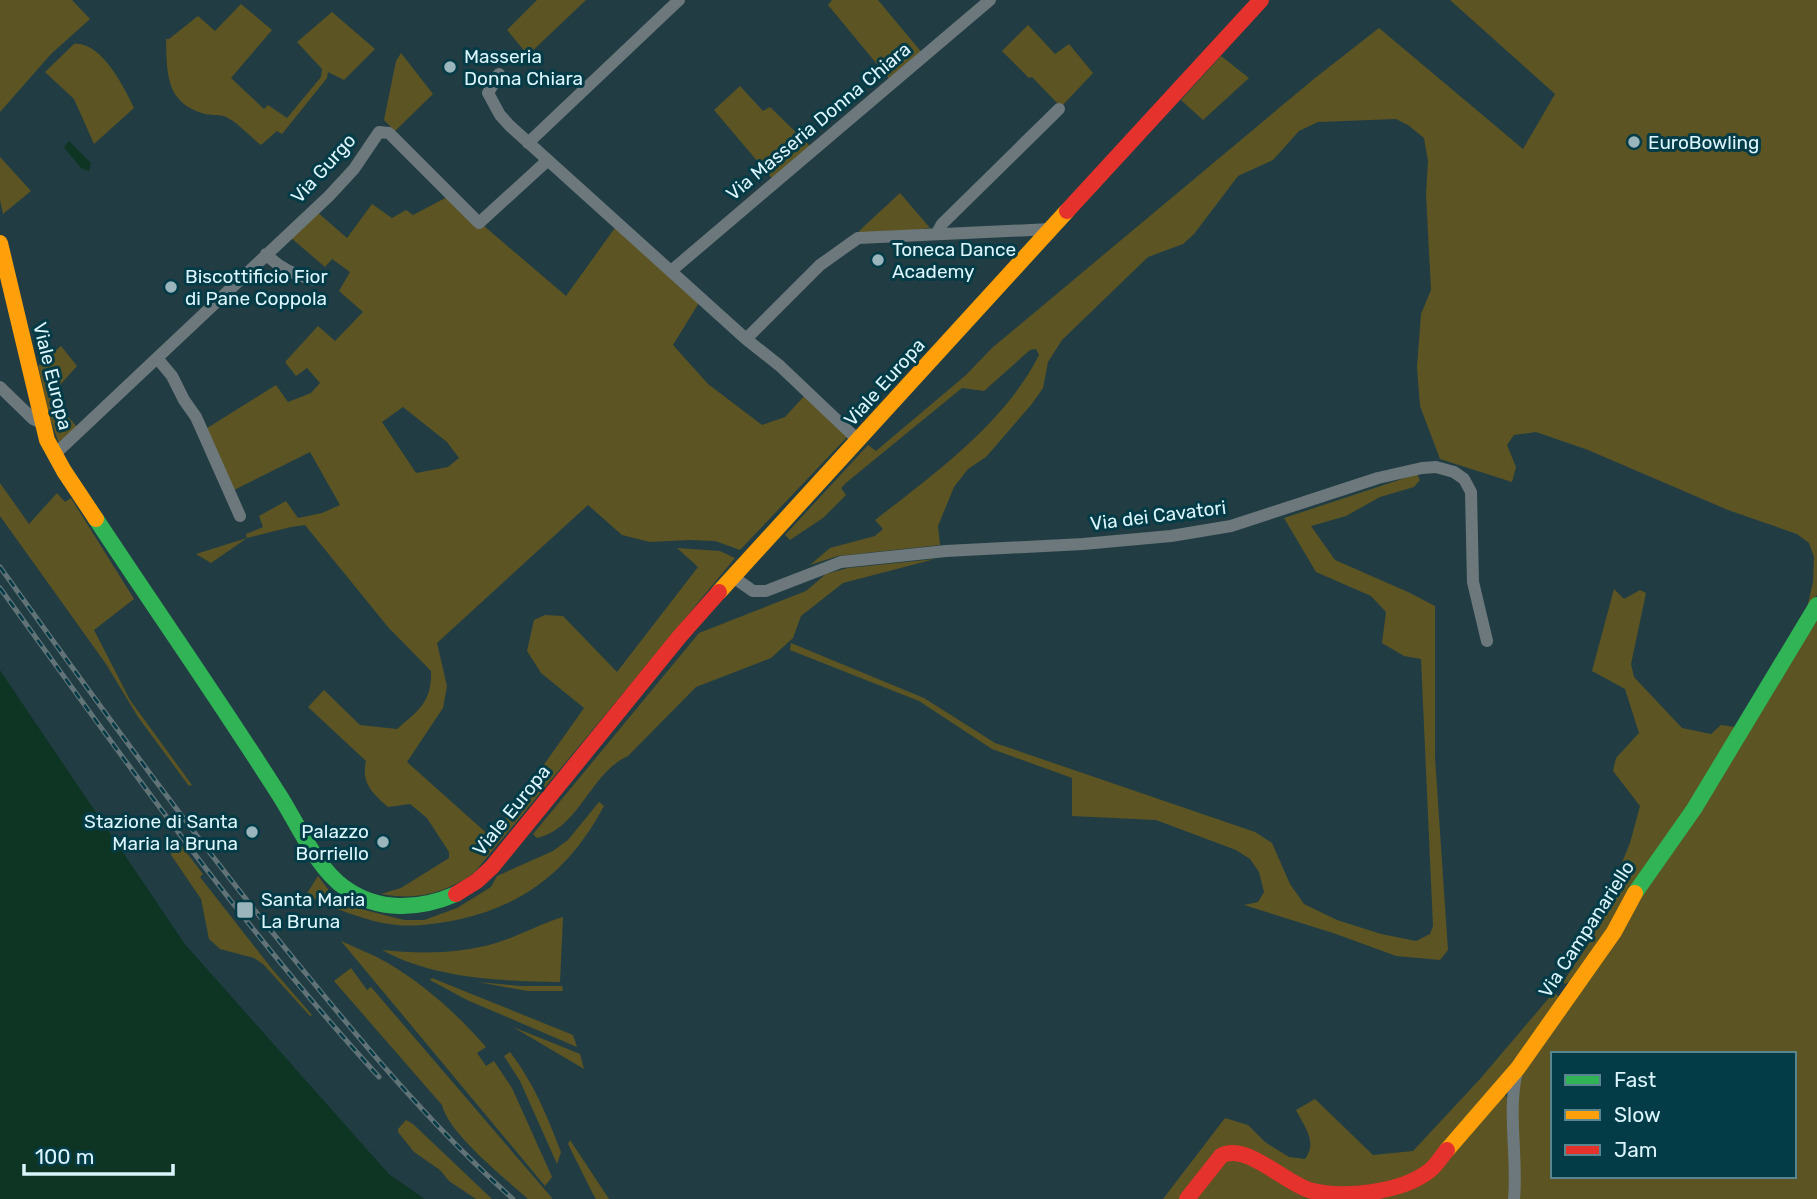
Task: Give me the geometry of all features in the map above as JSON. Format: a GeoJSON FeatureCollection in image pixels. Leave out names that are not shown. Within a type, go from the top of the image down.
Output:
{"type":"FeatureCollection","features":[{"type":"Feature","properties":{"kind":"street"},"geometry":{"type":"LineString","coordinates":[[527,143],[679,0]]}},
{"type":"Feature","properties":{"kind":"street","name":"Via Masseria Donna Chiara"},"geometry":{"type":"LineString","coordinates":[[671,271],[990,0]]}},
{"type":"Feature","properties":{"kind":"street","name":"Viale Europa"},"geometry":{"type":"LineString","coordinates":[[0,243],[3,267],[42,423],[54,455],[288,806],[331,876],[345,888],[369,901],[388,906],[421,907],[448,899],[486,873],[680,636],[1261,0]]}},
{"type":"Feature","properties":{"kind":"street"},"geometry":{"type":"LineString","coordinates":[[499,74],[489,88],[489,96],[500,115],[527,143],[746,339],[780,366],[859,441]]}},
{"type":"Feature","properties":{"kind":"street"},"geometry":{"type":"LineString","coordinates":[[937,233],[942,224],[1059,109]]}},
{"type":"Feature","properties":{"kind":"street","name":"Via Gurgo"},"geometry":{"type":"LineString","coordinates":[[54,455],[329,196],[354,169],[379,132],[389,133],[479,223],[548,160]]}},
{"type":"Feature","properties":{"kind":"street"},"geometry":{"type":"LineString","coordinates":[[746,339],[820,265],[849,242],[869,237],[1051,229]]}},
{"type":"Feature","properties":{"kind":"street"},"geometry":{"type":"LineString","coordinates":[[266,254],[286,271],[314,281]]}},
{"type":"Feature","properties":{"kind":"street"},"geometry":{"type":"LineString","coordinates":[[157,358],[172,376],[196,417],[240,516]]}},
{"type":"Feature","properties":{"kind":"street"},"geometry":{"type":"LineString","coordinates":[[0,387],[33,419],[42,423]]}},
{"type":"Feature","properties":{"kind":"street","name":"Via dei Cavatori"},"geometry":{"type":"LineString","coordinates":[[733,577],[753,590],[766,591],[841,562],[946,551],[1083,544],[1171,536],[1231,526],[1378,478],[1436,467],[1454,472],[1465,479],[1471,492],[1473,582],[1487,641]]}},
{"type":"Feature","properties":{"kind":"street","name":"Via Campanariello"},"geometry":{"type":"LineString","coordinates":[[1187,1199],[1221,1156],[1228,1152],[1247,1155],[1295,1184],[1328,1196],[1358,1195],[1401,1186],[1429,1171],[1518,1068],[1614,932],[1636,890],[1694,809],[1817,605]]}},
{"type":"Feature","properties":{"kind":"street"},"geometry":{"type":"LineString","coordinates":[[1514,1199],[1516,1176],[1513,1099],[1518,1068]]}},
{"type":"Feature","properties":{"kind":"shaded area"},"geometry":{"type":"Polygon","coordinates":[[[0,0],[72,0],[90,19],[51,54],[0,112],[0,0]]]}},
{"type":"Feature","properties":{"kind":"shaded area"},"geometry":{"type":"Polygon","coordinates":[[[537,0],[586,0],[528,55],[507,30],[537,0]]]}},
{"type":"Feature","properties":{"kind":"shaded area"},"geometry":{"type":"Polygon","coordinates":[[[832,0],[878,0],[923,54],[891,81],[828,5],[832,0]]]}},
{"type":"Feature","properties":{"kind":"shaded area"},"geometry":{"type":"Polygon","coordinates":[[[1450,0],[1817,0],[1817,595],[1806,612],[1813,582],[1814,557],[1809,543],[1797,534],[1728,510],[1588,450],[1536,432],[1514,435],[1507,445],[1516,467],[1512,482],[1440,459],[1420,406],[1417,367],[1421,314],[1431,290],[1426,194],[1428,161],[1424,138],[1396,119],[1318,122],[1299,131],[1273,160],[1238,176],[1194,234],[1183,244],[1148,257],[1062,340],[1048,362],[1043,388],[1031,405],[986,457],[968,469],[954,487],[938,526],[940,545],[838,556],[810,565],[830,548],[875,536],[883,529],[875,520],[944,466],[988,425],[1007,403],[1025,380],[1039,355],[1036,349],[1030,350],[984,391],[962,388],[847,482],[841,488],[846,495],[823,518],[790,540],[785,535],[868,445],[876,451],[966,375],[992,348],[1315,78],[1379,28],[1523,149],[1555,94],[1450,0]]]}},
{"type":"Feature","properties":{"kind":"shaded area"},"geometry":{"type":"Polygon","coordinates":[[[241,4],[272,30],[231,78],[264,109],[268,105],[287,118],[321,77],[322,69],[297,42],[332,12],[375,49],[344,80],[328,72],[327,78],[282,134],[277,131],[261,145],[226,117],[205,114],[182,102],[175,94],[168,75],[166,39],[198,16],[215,31],[241,4]]]}},
{"type":"Feature","properties":{"kind":"shaded area"},"geometry":{"type":"Polygon","coordinates":[[[1028,25],[1055,54],[1069,44],[1093,73],[1061,107],[1002,51],[1028,25]]]}},
{"type":"Feature","properties":{"kind":"shaded area"},"geometry":{"type":"Polygon","coordinates":[[[74,44],[84,45],[102,57],[118,78],[134,108],[94,144],[74,99],[45,72],[74,44]]]}},
{"type":"Feature","properties":{"kind":"shaded area"},"geometry":{"type":"Polygon","coordinates":[[[401,53],[433,94],[395,131],[384,120],[396,61],[401,53]]]}},
{"type":"Feature","properties":{"kind":"shaded area"},"geometry":{"type":"Polygon","coordinates":[[[1221,56],[1249,78],[1203,120],[1181,100],[1221,56]]]}},
{"type":"Feature","properties":{"kind":"shaded area"},"geometry":{"type":"Polygon","coordinates":[[[740,86],[763,111],[770,107],[812,148],[775,182],[714,110],[740,86]]]}},
{"type":"Feature","properties":{"kind":"shaded area"},"geometry":{"type":"Polygon","coordinates":[[[69,141],[91,163],[89,171],[81,168],[64,147],[69,141]]]}},
{"type":"Feature","properties":{"kind":"shaded area"},"geometry":{"type":"Polygon","coordinates":[[[0,157],[31,191],[3,214],[0,200],[0,157]]]}},
{"type":"Feature","properties":{"kind":"shaded area"},"geometry":{"type":"Polygon","coordinates":[[[900,193],[930,228],[863,236],[859,231],[900,193]]]}},
{"type":"Feature","properties":{"kind":"shaded area"},"geometry":{"type":"Polygon","coordinates":[[[449,196],[566,296],[617,225],[700,301],[673,345],[708,384],[762,425],[785,417],[806,394],[849,435],[740,550],[715,541],[650,542],[622,535],[588,505],[437,643],[447,686],[443,708],[407,762],[492,838],[584,708],[541,673],[527,651],[534,620],[545,615],[563,616],[617,672],[698,567],[677,548],[720,551],[735,558],[474,873],[453,886],[418,896],[381,894],[401,888],[449,858],[449,852],[427,818],[410,804],[388,807],[377,797],[365,776],[366,761],[308,707],[324,690],[360,725],[397,729],[423,705],[431,682],[431,671],[388,627],[305,525],[247,538],[246,534],[263,527],[259,516],[286,501],[298,518],[322,513],[340,505],[310,452],[232,491],[204,430],[276,385],[288,402],[311,393],[320,383],[307,368],[296,376],[285,362],[318,326],[335,341],[363,312],[339,291],[350,272],[332,259],[325,267],[290,237],[316,211],[347,238],[372,204],[392,218],[406,210],[413,215],[449,196]],[[403,407],[382,422],[416,473],[448,467],[459,458],[447,442],[403,407]]]}},
{"type":"Feature","properties":{"kind":"shaded area"},"geometry":{"type":"Polygon","coordinates":[[[61,346],[77,366],[50,396],[77,427],[59,444],[38,366],[61,346]]]}},
{"type":"Feature","properties":{"kind":"shaded area"},"geometry":{"type":"Polygon","coordinates":[[[1417,474],[1420,480],[1414,487],[1380,497],[1346,516],[1311,526],[1335,560],[1435,606],[1435,758],[1448,950],[1440,960],[1396,956],[1244,905],[1258,902],[1264,892],[1259,872],[1250,859],[1236,850],[1156,820],[1072,816],[1072,778],[992,749],[919,701],[790,650],[791,643],[924,698],[995,743],[1255,832],[1272,843],[1290,884],[1304,904],[1337,920],[1381,934],[1416,941],[1430,934],[1433,926],[1421,659],[1404,656],[1382,643],[1386,612],[1371,596],[1316,572],[1284,518],[1417,474]]]}},
{"type":"Feature","properties":{"kind":"shaded area"},"geometry":{"type":"Polygon","coordinates":[[[0,483],[29,524],[57,493],[65,502],[71,498],[134,599],[94,630],[130,700],[192,785],[189,786],[138,717],[106,664],[0,516],[0,483]]]}},
{"type":"Feature","properties":{"kind":"shaded area"},"geometry":{"type":"Polygon","coordinates":[[[247,538],[211,563],[196,554],[247,538]]]}},
{"type":"Feature","properties":{"kind":"shaded area"},"geometry":{"type":"Polygon","coordinates":[[[935,559],[843,583],[801,616],[793,638],[771,658],[696,687],[628,756],[604,775],[564,824],[537,838],[533,834],[699,633],[806,591],[826,574],[848,568],[935,559]]]}},
{"type":"Feature","properties":{"kind":"shaded area"},"geometry":{"type":"Polygon","coordinates":[[[1614,589],[1624,599],[1640,590],[1646,593],[1631,664],[1634,677],[1682,728],[1711,734],[1721,725],[1735,727],[1691,806],[1571,981],[1565,984],[1563,982],[1588,945],[1630,843],[1640,806],[1613,771],[1616,758],[1639,733],[1625,689],[1592,671],[1614,589]]]}},
{"type":"Feature","properties":{"kind":"shaded area"},"geometry":{"type":"Polygon","coordinates":[[[1817,612],[1817,1199],[1517,1199],[1520,1079],[1628,918],[1817,612]]]}},
{"type":"Feature","properties":{"kind":"shaded area"},"geometry":{"type":"Polygon","coordinates":[[[0,670],[185,944],[389,1174],[425,1199],[0,1199],[0,670]]]}},
{"type":"Feature","properties":{"kind":"shaded area"},"geometry":{"type":"Polygon","coordinates":[[[599,802],[604,806],[591,828],[562,864],[527,892],[485,912],[437,923],[397,925],[362,918],[306,895],[318,876],[331,893],[353,907],[404,920],[424,920],[457,908],[491,887],[497,876],[553,851],[568,840],[599,802]]]}},
{"type":"Feature","properties":{"kind":"shaded area"},"geometry":{"type":"Polygon","coordinates":[[[180,844],[203,874],[200,877],[312,1015],[310,1016],[263,964],[254,958],[220,949],[209,939],[201,899],[171,855],[172,849],[180,844]]]}},
{"type":"Feature","properties":{"kind":"shaded area"},"geometry":{"type":"Polygon","coordinates":[[[563,917],[560,982],[515,981],[446,973],[402,960],[382,950],[425,952],[482,947],[563,917]]]}},
{"type":"Feature","properties":{"kind":"shaded area"},"geometry":{"type":"Polygon","coordinates":[[[341,941],[381,959],[414,980],[452,1011],[486,1047],[477,1053],[486,1066],[494,1061],[512,1088],[552,1177],[545,1186],[341,941]]]}},
{"type":"Feature","properties":{"kind":"shaded area"},"geometry":{"type":"Polygon","coordinates":[[[351,968],[367,990],[371,987],[551,1199],[528,1199],[466,1142],[447,1117],[442,1105],[334,981],[351,968]]]}},
{"type":"Feature","properties":{"kind":"shaded area"},"geometry":{"type":"Polygon","coordinates":[[[432,978],[573,1035],[577,1047],[467,1000],[430,980],[432,978]]]}},
{"type":"Feature","properties":{"kind":"shaded area"},"geometry":{"type":"Polygon","coordinates":[[[478,982],[562,986],[563,991],[527,991],[478,982]]]}},
{"type":"Feature","properties":{"kind":"shaded area"},"geometry":{"type":"Polygon","coordinates":[[[1554,992],[1559,997],[1537,1033],[1420,1172],[1389,1183],[1321,1189],[1237,1148],[1183,1199],[1163,1199],[1225,1118],[1248,1125],[1265,1142],[1289,1157],[1305,1159],[1309,1153],[1310,1140],[1296,1110],[1315,1099],[1373,1155],[1413,1151],[1480,1079],[1554,992]]]}},
{"type":"Feature","properties":{"kind":"shaded area"},"geometry":{"type":"Polygon","coordinates":[[[513,1027],[580,1054],[584,1069],[513,1027]]]}},
{"type":"Feature","properties":{"kind":"shaded area"},"geometry":{"type":"Polygon","coordinates":[[[510,1052],[533,1088],[561,1152],[557,1164],[520,1081],[504,1056],[510,1052]]]}},
{"type":"Feature","properties":{"kind":"shaded area"},"geometry":{"type":"Polygon","coordinates":[[[1504,1094],[1509,1100],[1510,1199],[1351,1199],[1407,1186],[1504,1094]]]}},
{"type":"Feature","properties":{"kind":"shaded area"},"geometry":{"type":"Polygon","coordinates":[[[406,1120],[492,1199],[476,1199],[414,1152],[398,1132],[406,1120]]]}},
{"type":"Feature","properties":{"kind":"shaded area"},"geometry":{"type":"Polygon","coordinates":[[[570,1140],[609,1199],[596,1199],[568,1144],[570,1140]]]}},
{"type":"Feature","properties":{"kind":"shaded area"},"geometry":{"type":"Polygon","coordinates":[[[1242,1158],[1322,1199],[1193,1199],[1222,1160],[1242,1158]]]}},
{"type":"Feature","properties":{"kind":"pier"},"geometry":{"type":"Polygon","coordinates":[[[0,666],[187,941],[392,1172],[428,1199],[389,1174],[185,944],[0,670],[0,666]]]}},
{"type":"Feature","properties":{"kind":"railway"},"geometry":{"type":"LineString","coordinates":[[0,567],[153,777],[271,931],[408,1094],[459,1148],[513,1199]]}},
{"type":"Feature","properties":{"kind":"railway"},"geometry":{"type":"LineString","coordinates":[[0,588],[229,899],[327,1019],[379,1077]]}},
{"type":"Feature","properties":{"kind":"traffic: fast"},"geometry":{"type":"LineString","coordinates":[[96,519],[256,758],[325,869],[358,896],[385,905],[428,903],[456,894]]}},
{"type":"Feature","properties":{"kind":"traffic: fast"},"geometry":{"type":"LineString","coordinates":[[1635,893],[1694,809],[1817,605]]}},
{"type":"Feature","properties":{"kind":"traffic: slow"},"geometry":{"type":"LineString","coordinates":[[719,592],[1067,211]]}},
{"type":"Feature","properties":{"kind":"traffic: slow"},"geometry":{"type":"LineString","coordinates":[[0,243],[47,440],[96,519]]}},
{"type":"Feature","properties":{"kind":"traffic: slow"},"geometry":{"type":"LineString","coordinates":[[1447,1150],[1518,1068],[1614,932],[1635,893]]}},
{"type":"Feature","properties":{"kind":"traffic: jam"},"geometry":{"type":"LineString","coordinates":[[1067,211],[1261,0]]}},
{"type":"Feature","properties":{"kind":"traffic: jam"},"geometry":{"type":"LineString","coordinates":[[456,894],[477,881],[492,867],[719,592]]}},
{"type":"Feature","properties":{"kind":"traffic: jam"},"geometry":{"type":"LineString","coordinates":[[1187,1199],[1221,1156],[1231,1153],[1253,1158],[1309,1190],[1354,1194],[1387,1189],[1417,1179],[1432,1169],[1447,1150]]}},
{"type":"Feature","properties":{"kind":"place","name":"Masseria Donna Chiara"},"geometry":{"type":"Point","coordinates":[450,67]}},
{"type":"Feature","properties":{"kind":"place","name":"EuroBowling"},"geometry":{"type":"Point","coordinates":[1634,142]}},
{"type":"Feature","properties":{"kind":"place","name":"Toneca Dance Academy"},"geometry":{"type":"Point","coordinates":[878,260]}},
{"type":"Feature","properties":{"kind":"place","name":"Biscottificio Fior di Pane Coppola"},"geometry":{"type":"Point","coordinates":[171,287]}},
{"type":"Feature","properties":{"kind":"place","name":"Stazione di Santa Maria la Bruna"},"geometry":{"type":"Point","coordinates":[252,832]}},
{"type":"Feature","properties":{"kind":"place","name":"Palazzo Borriello"},"geometry":{"type":"Point","coordinates":[383,842]}},
{"type":"Feature","properties":{"kind":"place","name":"Santa Maria La Bruna"},"geometry":{"type":"Point","coordinates":[245,910]}}]}
